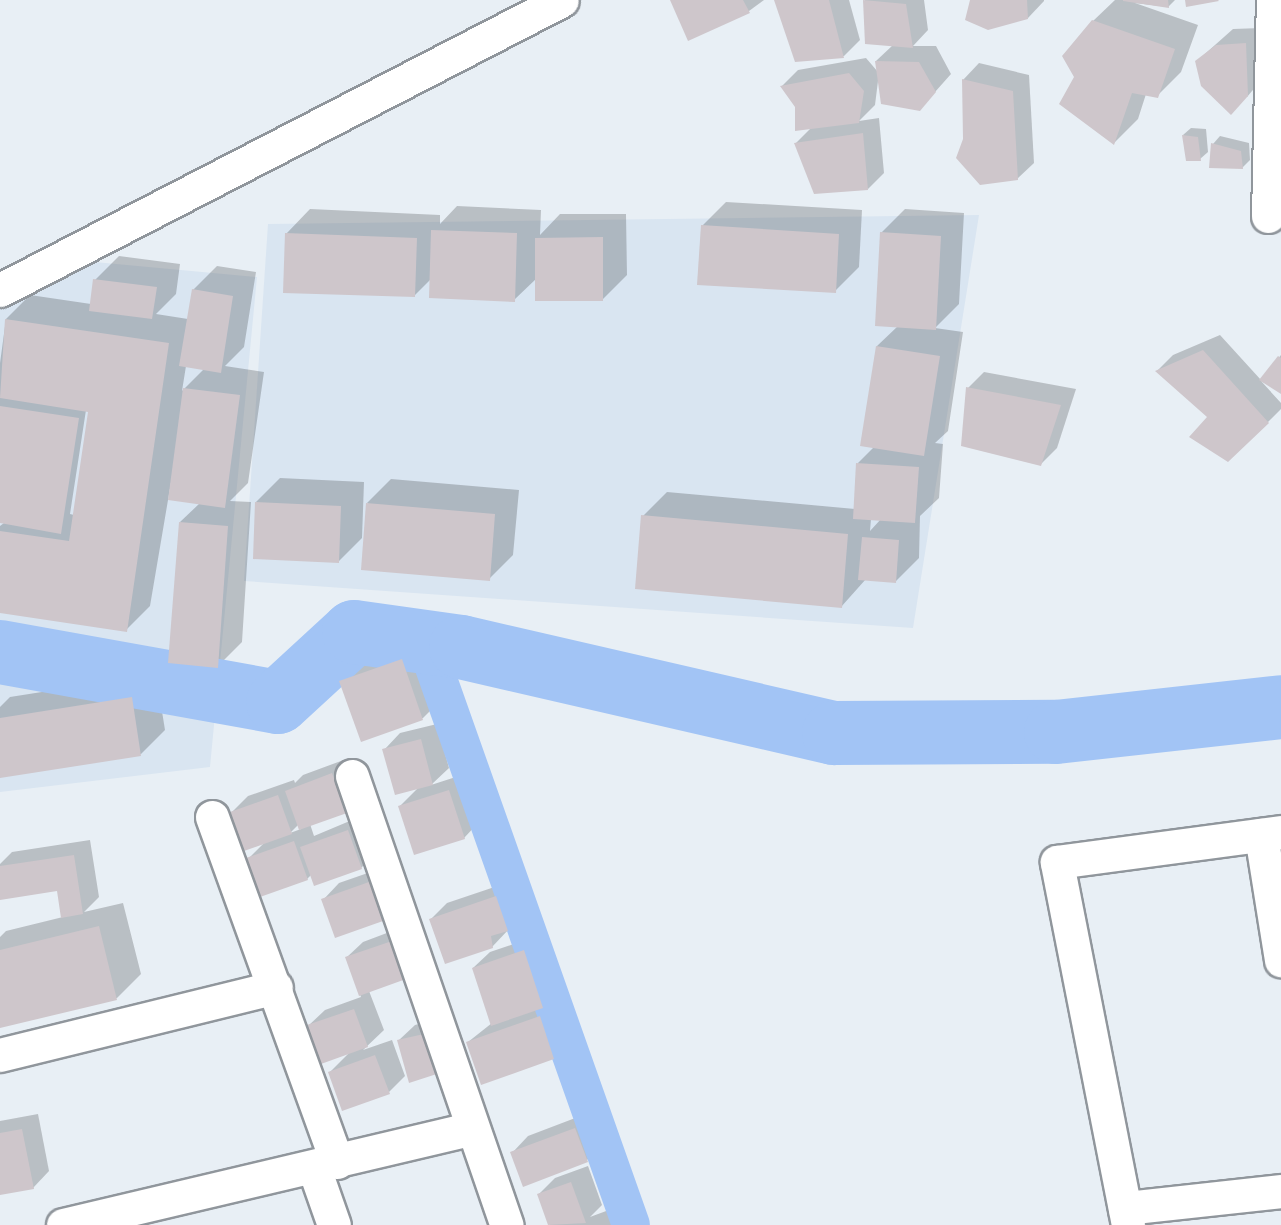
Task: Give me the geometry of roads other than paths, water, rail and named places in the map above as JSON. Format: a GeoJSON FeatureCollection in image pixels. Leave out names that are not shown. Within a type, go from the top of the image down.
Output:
{"type":"FeatureCollection","features":[{"type":"Feature","properties":{"kind":"street"},"geometry":{"type":"LineString","coordinates":[[0,290],[562,0]]}},
{"type":"Feature","properties":{"kind":"street"},"geometry":{"type":"LineString","coordinates":[[1268,216],[1273,0]]}},
{"type":"Feature","properties":{"kind":"street"},"geometry":{"type":"LineString","coordinates":[[352,776],[507,1225]]}},
{"type":"Feature","properties":{"kind":"street"},"geometry":{"type":"LineString","coordinates":[[213,818],[276,987],[325,1165],[334,1225]]}},
{"type":"Feature","properties":{"kind":"street"},"geometry":{"type":"LineString","coordinates":[[1281,960],[1271,834],[1057,862],[1126,1217],[1281,1191]]}},
{"type":"Feature","properties":{"kind":"street"},"geometry":{"type":"LineString","coordinates":[[0,1055],[276,987]]}},
{"type":"Feature","properties":{"kind":"street"},"geometry":{"type":"LineString","coordinates":[[63,1225],[156,1214],[325,1165],[472,1128]]}},
{"type":"Feature","properties":{"kind":"waterway"},"geometry":{"type":"LineString","coordinates":[[0,652],[278,702],[354,632],[461,647],[834,733],[1056,732],[1281,707]]}},
{"type":"Feature","properties":{"kind":"waterway"},"geometry":{"type":"LineString","coordinates":[[425,642],[631,1225]]}}]}
